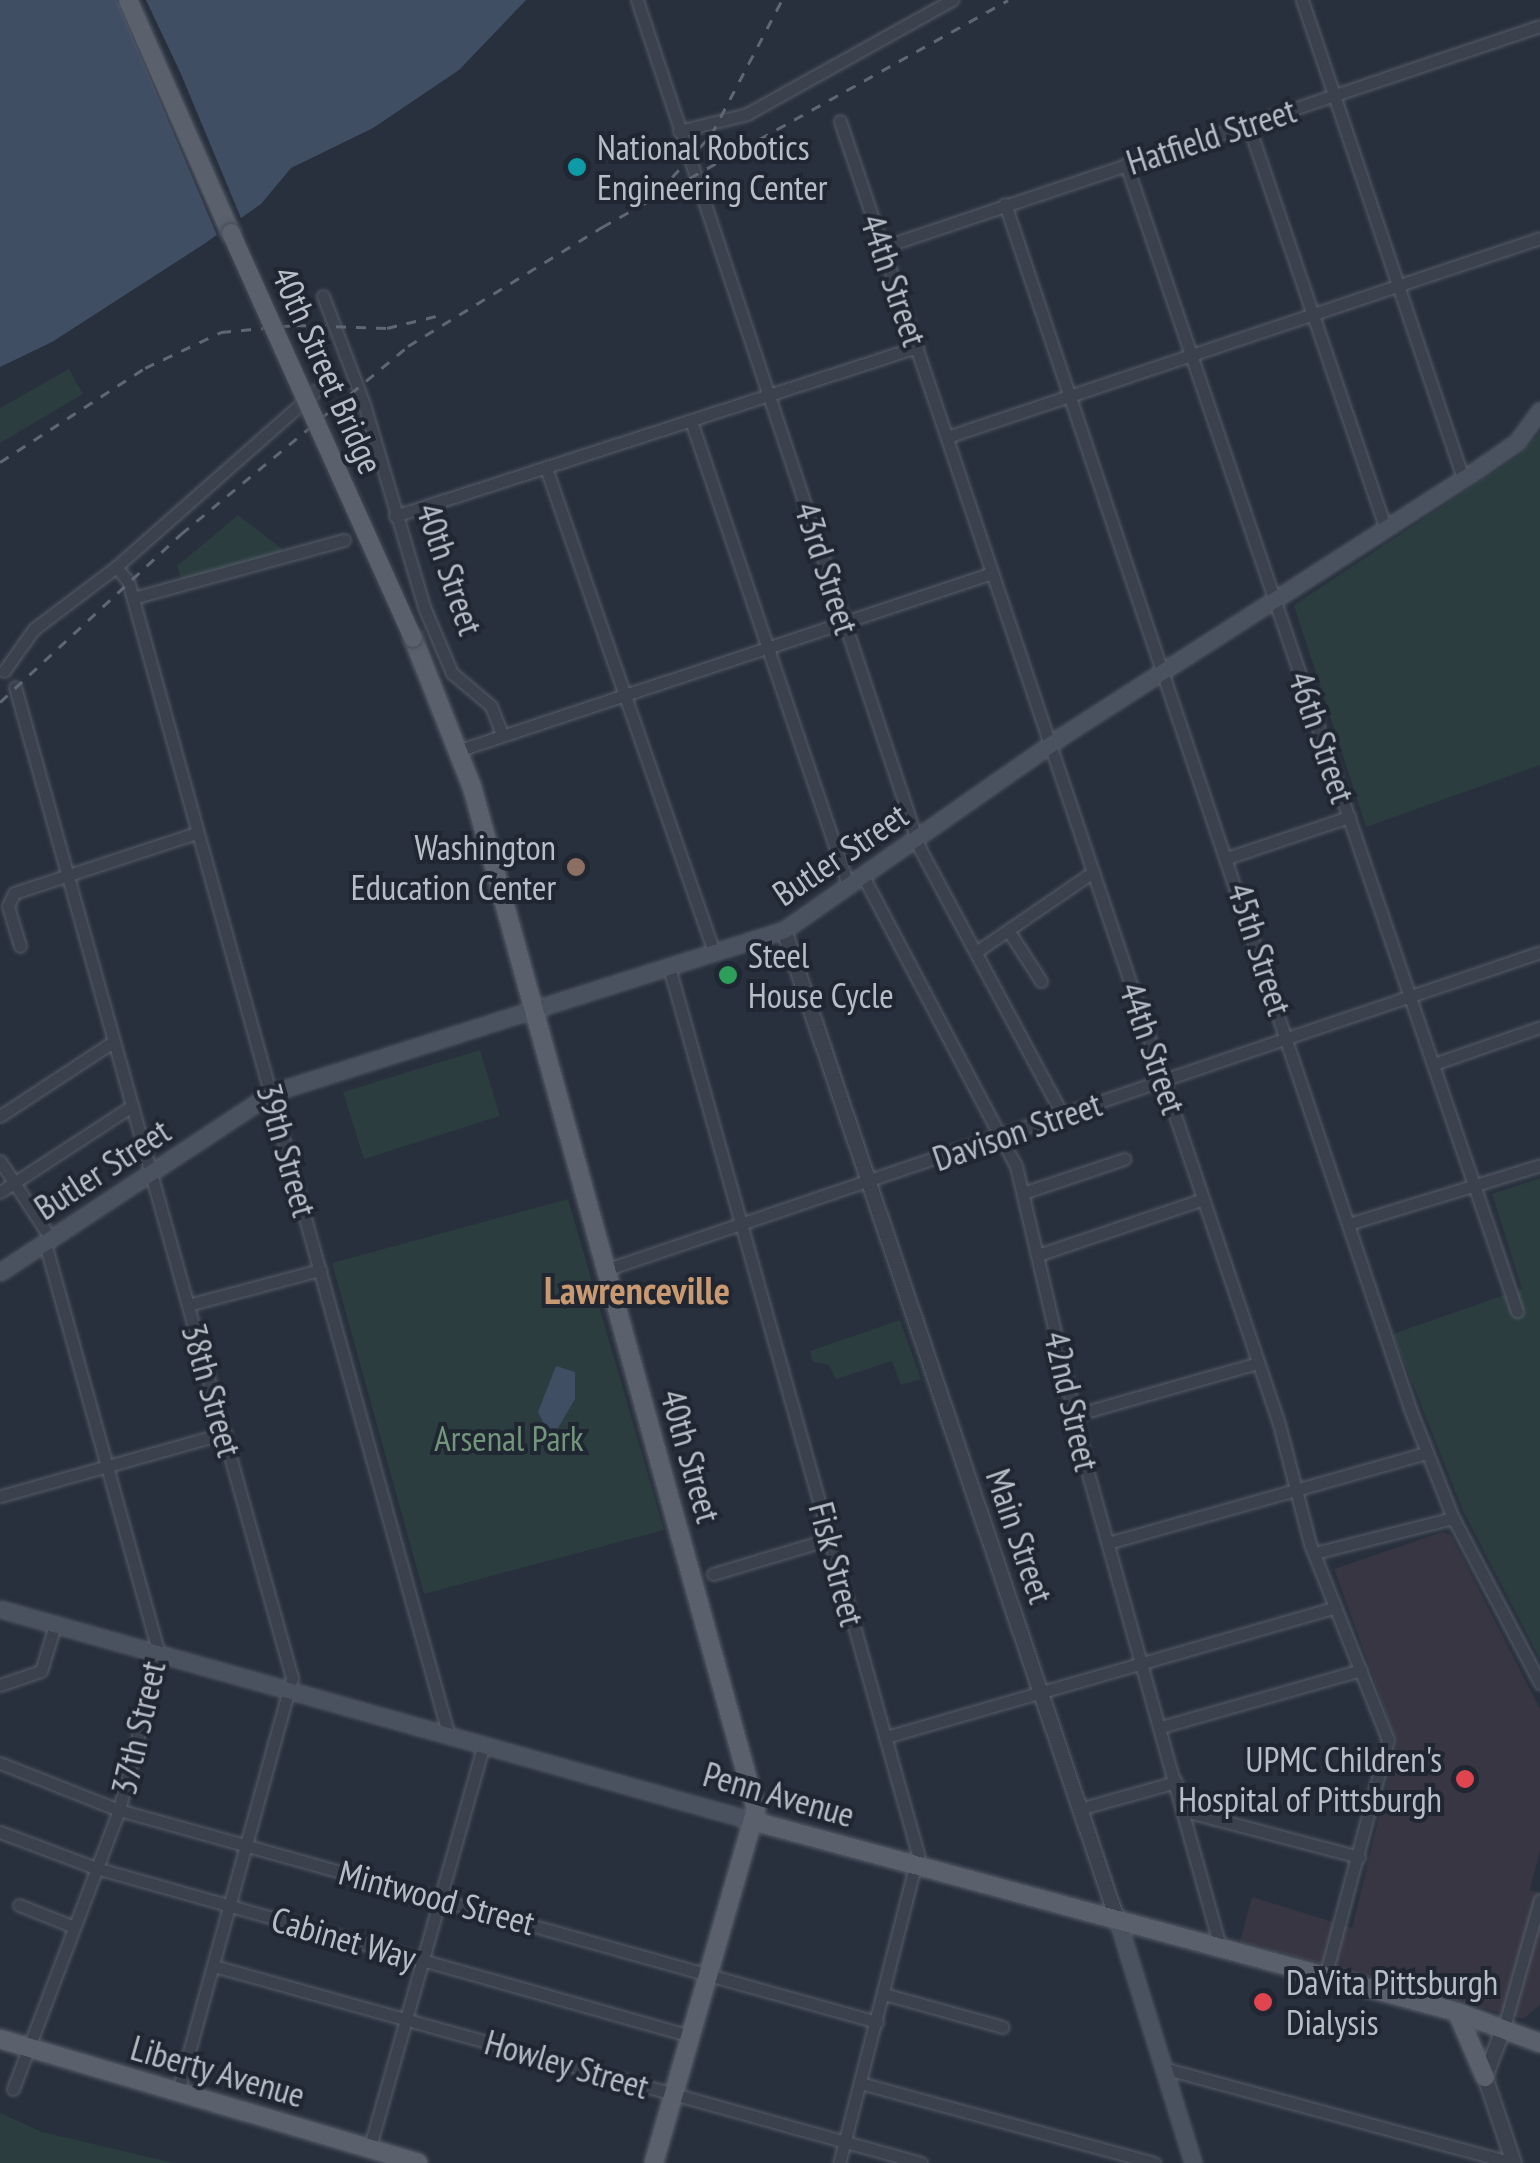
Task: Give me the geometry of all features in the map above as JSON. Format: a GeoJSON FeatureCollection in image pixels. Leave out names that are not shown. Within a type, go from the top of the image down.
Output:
{"type":"FeatureCollection","features":[{"type":"Feature","properties":{"kind":"main road","name":"40th Street Bridge"},"geometry":{"type":"LineString","coordinates":[[128,0],[463,759]]}},
{"type":"Feature","properties":{"kind":"main road","name":"Butler Street"},"geometry":{"type":"LineString","coordinates":[[0,1272],[271,1093],[784,930],[1051,744],[1517,442],[1540,410]]}},
{"type":"Feature","properties":{"kind":"main road","name":"40th Street"},"geometry":{"type":"LineString","coordinates":[[463,759],[745,1766],[753,1821],[654,2163]]}},
{"type":"Feature","properties":{"kind":"main road","name":"Penn Avenue"},"geometry":{"type":"LineString","coordinates":[[0,1609],[1118,1922],[1457,2012],[1540,2044]]}},
{"type":"Feature","properties":{"kind":"main road","name":"Main Street"},"geometry":{"type":"LineString","coordinates":[[1118,1922],[1194,2163]]}},
{"type":"Feature","properties":{"kind":"main road"},"geometry":{"type":"LineString","coordinates":[[1457,2012],[1485,2077]]}},
{"type":"Feature","properties":{"kind":"main road","name":"Liberty Avenue"},"geometry":{"type":"LineString","coordinates":[[0,2040],[418,2163]]}},
{"type":"Feature","properties":{"kind":"street","name":"43rd Street"},"geometry":{"type":"LineString","coordinates":[[637,0],[917,838],[1063,1116]]}},
{"type":"Feature","properties":{"kind":"street"},"geometry":{"type":"LineString","coordinates":[[679,131],[747,114],[952,0]]}},
{"type":"Feature","properties":{"kind":"street"},"geometry":{"type":"LineString","coordinates":[[1302,0],[1463,478]]}},
{"type":"Feature","properties":{"kind":"street","name":"Hatfield Street"},"geometry":{"type":"LineString","coordinates":[[883,247],[1540,26]]}},
{"type":"Feature","properties":{"kind":"street","name":"44th Street"},"geometry":{"type":"LineString","coordinates":[[840,121],[1258,1362],[1315,1553],[1388,1748],[1326,1978]]}},
{"type":"Feature","properties":{"kind":"street"},"geometry":{"type":"LineString","coordinates":[[1248,124],[1386,528]]}},
{"type":"Feature","properties":{"kind":"street","name":"46th Street"},"geometry":{"type":"LineString","coordinates":[[1126,164],[1518,1310]]}},
{"type":"Feature","properties":{"kind":"street","name":"45th Street"},"geometry":{"type":"LineString","coordinates":[[1005,204],[1230,857],[1427,1453],[1453,1518],[1540,1684]]}},
{"type":"Feature","properties":{"kind":"street"},"geometry":{"type":"LineString","coordinates":[[948,437],[1540,238]]}},
{"type":"Feature","properties":{"kind":"street","name":"40th Street"},"geometry":{"type":"LineString","coordinates":[[323,296],[364,404],[395,516],[452,672],[491,706],[502,734]]}},
{"type":"Feature","properties":{"kind":"street"},"geometry":{"type":"LineString","coordinates":[[395,516],[917,347]]}},
{"type":"Feature","properties":{"kind":"street"},"geometry":{"type":"LineString","coordinates":[[4,671],[34,628],[116,567],[317,390]]}},
{"type":"Feature","properties":{"kind":"street"},"geometry":{"type":"LineString","coordinates":[[690,421],[848,886]]}},
{"type":"Feature","properties":{"kind":"street"},"geometry":{"type":"LineString","coordinates":[[546,468],[714,952]]}},
{"type":"Feature","properties":{"kind":"street"},"geometry":{"type":"LineString","coordinates":[[132,598],[344,540]]}},
{"type":"Feature","properties":{"kind":"street","name":"39th Street"},"geometry":{"type":"LineString","coordinates":[[116,567],[132,598],[449,1736]]}},
{"type":"Feature","properties":{"kind":"street"},"geometry":{"type":"LineString","coordinates":[[463,759],[502,734],[992,573]]}},
{"type":"Feature","properties":{"kind":"street","name":"38th Street"},"geometry":{"type":"LineString","coordinates":[[14,687],[225,1433],[291,1690],[178,2094]]}},
{"type":"Feature","properties":{"kind":"street"},"geometry":{"type":"LineString","coordinates":[[1230,857],[1349,818]]}},
{"type":"Feature","properties":{"kind":"street"},"geometry":{"type":"LineString","coordinates":[[20,946],[8,898],[196,834]]}},
{"type":"Feature","properties":{"kind":"street"},"geometry":{"type":"LineString","coordinates":[[976,952],[1093,872]]}},
{"type":"Feature","properties":{"kind":"street","name":"42nd Street"},"geometry":{"type":"LineString","coordinates":[[862,876],[1001,1137],[1022,1194],[1108,1543],[1221,1950]]}},
{"type":"Feature","properties":{"kind":"street","name":"Main Street"},"geometry":{"type":"LineString","coordinates":[[784,930],[1118,1922]]}},
{"type":"Feature","properties":{"kind":"street"},"geometry":{"type":"LineString","coordinates":[[1008,930],[1041,981]]}},
{"type":"Feature","properties":{"kind":"street","name":"Davison Street"},"geometry":{"type":"LineString","coordinates":[[606,1270],[1411,1000],[1540,952]]}},
{"type":"Feature","properties":{"kind":"street","name":"Fisk Street"},"geometry":{"type":"LineString","coordinates":[[669,967],[919,1866],[839,2163]]}},
{"type":"Feature","properties":{"kind":"street"},"geometry":{"type":"LineString","coordinates":[[1434,1064],[1540,1027]]}},
{"type":"Feature","properties":{"kind":"street"},"geometry":{"type":"LineString","coordinates":[[0,1116],[114,1041]]}},
{"type":"Feature","properties":{"kind":"street"},"geometry":{"type":"LineString","coordinates":[[0,1192],[132,1106]]}},
{"type":"Feature","properties":{"kind":"street"},"geometry":{"type":"LineString","coordinates":[[1022,1194],[1124,1159]]}},
{"type":"Feature","properties":{"kind":"street","name":"37th Street"},"geometry":{"type":"LineString","coordinates":[[0,1161],[48,1240],[159,1654],[119,1810],[13,2089]]}},
{"type":"Feature","properties":{"kind":"street"},"geometry":{"type":"LineString","coordinates":[[1352,1223],[1540,1165]]}},
{"type":"Feature","properties":{"kind":"street"},"geometry":{"type":"LineString","coordinates":[[1038,1255],[1203,1199]]}},
{"type":"Feature","properties":{"kind":"street"},"geometry":{"type":"LineString","coordinates":[[188,1306],[320,1270]]}},
{"type":"Feature","properties":{"kind":"street"},"geometry":{"type":"LineString","coordinates":[[1075,1415],[1258,1362]]}},
{"type":"Feature","properties":{"kind":"street"},"geometry":{"type":"LineString","coordinates":[[0,1486],[0,1497],[225,1433]]}},
{"type":"Feature","properties":{"kind":"street"},"geometry":{"type":"LineString","coordinates":[[1108,1543],[1427,1453]]}},
{"type":"Feature","properties":{"kind":"street"},"geometry":{"type":"LineString","coordinates":[[1315,1553],[1453,1518]]}},
{"type":"Feature","properties":{"kind":"street"},"geometry":{"type":"LineString","coordinates":[[713,1574],[830,1539]]}},
{"type":"Feature","properties":{"kind":"street"},"geometry":{"type":"LineString","coordinates":[[886,1737],[1336,1607]]}},
{"type":"Feature","properties":{"kind":"street"},"geometry":{"type":"LineString","coordinates":[[0,1685],[41,1671],[56,1625]]}},
{"type":"Feature","properties":{"kind":"street"},"geometry":{"type":"LineString","coordinates":[[1161,1727],[1360,1670]]}},
{"type":"Feature","properties":{"kind":"street"},"geometry":{"type":"LineString","coordinates":[[369,2150],[483,1746]]}},
{"type":"Feature","properties":{"kind":"street","name":"Mintwood Street"},"geometry":{"type":"LineString","coordinates":[[0,1763],[119,1810],[877,2022]]}},
{"type":"Feature","properties":{"kind":"street"},"geometry":{"type":"LineString","coordinates":[[1079,1809],[1176,1782]]}},
{"type":"Feature","properties":{"kind":"street"},"geometry":{"type":"LineString","coordinates":[[1185,1811],[1359,1858]]}},
{"type":"Feature","properties":{"kind":"street","name":"Cabinet Way"},"geometry":{"type":"LineString","coordinates":[[0,1832],[96,1868],[691,2036]]}},
{"type":"Feature","properties":{"kind":"street"},"geometry":{"type":"LineString","coordinates":[[1514,2163],[1485,2077],[1504,2027],[1540,1900]]}},
{"type":"Feature","properties":{"kind":"street"},"geometry":{"type":"LineString","coordinates":[[19,1904],[74,1927]]}},
{"type":"Feature","properties":{"kind":"street","name":"Howley Street"},"geometry":{"type":"LineString","coordinates":[[214,1966],[921,2163]]}},
{"type":"Feature","properties":{"kind":"street"},"geometry":{"type":"LineString","coordinates":[[884,1994],[1003,2027]]}},
{"type":"Feature","properties":{"kind":"street"},"geometry":{"type":"LineString","coordinates":[[1163,2068],[1514,2163]]}},
{"type":"Feature","properties":{"kind":"street"},"geometry":{"type":"LineString","coordinates":[[860,2082],[1154,2163]]}},
{"type":"Feature","properties":{"kind":"shaded area","name":"UPMC Children's Hospital of Pittsburgh"},"geometry":{"type":"Polygon","coordinates":[[[1442,1532],[1451,1535],[1540,1709],[1540,1850],[1530,1890],[1540,1893],[1540,2005],[1523,2019],[1240,1941],[1252,1897],[1352,1928],[1397,1742],[1334,1569],[1442,1532]]]}},
{"type":"Feature","properties":{"kind":"green space"},"geometry":{"type":"Polygon","coordinates":[[[69,369],[83,394],[0,443],[0,408],[69,369]]]}},
{"type":"Feature","properties":{"kind":"green space"},"geometry":{"type":"Polygon","coordinates":[[[1540,432],[1540,765],[1366,827],[1294,605],[1521,454],[1540,432]]]}},
{"type":"Feature","properties":{"kind":"green space"},"geometry":{"type":"Polygon","coordinates":[[[238,515],[282,549],[276,556],[182,581],[177,566],[238,515]]]}},
{"type":"Feature","properties":{"kind":"green space"},"geometry":{"type":"Polygon","coordinates":[[[480,1050],[500,1116],[364,1159],[343,1092],[480,1050]]]}},
{"type":"Feature","properties":{"kind":"green space"},"geometry":{"type":"Polygon","coordinates":[[[1540,1178],[1540,1659],[1463,1511],[1393,1334],[1522,1289],[1492,1194],[1540,1178]]]}},
{"type":"Feature","properties":{"kind":"green space","name":"Arsenal Park"},"geometry":{"type":"Polygon","coordinates":[[[568,1199],[664,1530],[424,1594],[332,1263],[568,1199]]]}},
{"type":"Feature","properties":{"kind":"green space"},"geometry":{"type":"Polygon","coordinates":[[[900,1320],[921,1379],[901,1385],[892,1361],[836,1379],[829,1365],[813,1362],[810,1351],[900,1320]]]}},
{"type":"Feature","properties":{"kind":"green space"},"geometry":{"type":"Polygon","coordinates":[[[0,2113],[42,2132],[174,2163],[0,2163],[0,2113]]]}},
{"type":"Feature","properties":{"kind":"water"},"geometry":{"type":"Polygon","coordinates":[[[0,0],[526,0],[459,70],[373,128],[291,168],[261,204],[204,244],[52,342],[0,367],[0,0]]]}},
{"type":"Feature","properties":{"kind":"water"},"geometry":{"type":"Polygon","coordinates":[[[556,1366],[575,1372],[575,1399],[558,1428],[546,1428],[538,1412],[556,1366]]]}},
{"type":"Feature","properties":{"kind":"pier"},"geometry":{"type":"Polygon","coordinates":[[[117,0],[146,0],[181,74],[243,223],[219,240],[117,0]]]}},
{"type":"Feature","properties":{"kind":"railway"},"geometry":{"type":"LineString","coordinates":[[672,177],[711,135],[782,0]]}},
{"type":"Feature","properties":{"kind":"railway"},"geometry":{"type":"LineString","coordinates":[[0,702],[181,534],[408,346],[602,227],[1008,0]]}},
{"type":"Feature","properties":{"kind":"railway"},"geometry":{"type":"LineString","coordinates":[[0,462],[145,368],[221,332],[296,325],[387,328],[444,314]]}},
{"type":"Feature","properties":{"kind":"place","name":"National Robotics Engineering Center"},"geometry":{"type":"Point","coordinates":[577,167]}},
{"type":"Feature","properties":{"kind":"place","name":"Washington Education Center"},"geometry":{"type":"Point","coordinates":[576,867]}},
{"type":"Feature","properties":{"kind":"place","name":"Steel House Cycle"},"geometry":{"type":"Point","coordinates":[728,975]}},
{"type":"Feature","properties":{"kind":"place","name":"UPMC Children's Hospital of Pittsburgh"},"geometry":{"type":"Point","coordinates":[1465,1779]}},
{"type":"Feature","properties":{"kind":"place","name":"DaVita Pittsburgh Dialysis"},"geometry":{"type":"Point","coordinates":[1263,2002]}},
{"type":"Feature","properties":{"kind":"district","name":"Lawrenceville"},"geometry":{"type":"Point","coordinates":[637,1290]}}]}
